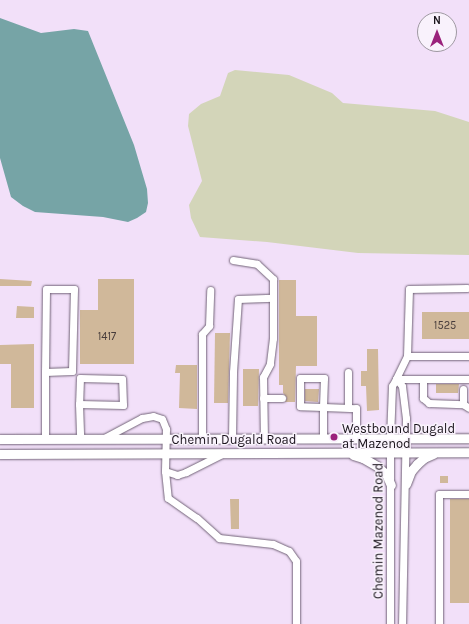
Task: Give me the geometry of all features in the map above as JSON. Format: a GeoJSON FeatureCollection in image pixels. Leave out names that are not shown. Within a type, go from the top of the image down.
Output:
{"type":"FeatureCollection","features":[{"type":"Feature","properties":{"kind":"main road","name":"Chemin Dugald Road"},"geometry":{"type":"LineString","coordinates":[[0,439],[469,438]]}},
{"type":"Feature","properties":{"kind":"main road"},"geometry":{"type":"LineString","coordinates":[[342,452],[363,458],[377,466],[386,474],[392,485]]}},
{"type":"Feature","properties":{"kind":"main road"},"geometry":{"type":"LineString","coordinates":[[406,484],[411,471],[417,464],[424,458],[436,452]]}},
{"type":"Feature","properties":{"kind":"main road","name":"Chemin Dugald Road"},"geometry":{"type":"LineString","coordinates":[[0,454],[469,452]]}},
{"type":"Feature","properties":{"kind":"street"},"geometry":{"type":"LineString","coordinates":[[233,260],[257,264],[273,279],[271,358],[270,364],[263,377],[264,438]]}},
{"type":"Feature","properties":{"kind":"street"},"geometry":{"type":"LineString","coordinates":[[467,288],[409,290],[407,356],[469,356]]}},
{"type":"Feature","properties":{"kind":"street"},"geometry":{"type":"LineString","coordinates":[[45,439],[46,289],[74,289],[72,372]]}},
{"type":"Feature","properties":{"kind":"street"},"geometry":{"type":"LineString","coordinates":[[202,438],[202,334],[209,326],[210,290]]}},
{"type":"Feature","properties":{"kind":"street"},"geometry":{"type":"LineString","coordinates":[[232,438],[233,372],[238,299],[273,298]]}},
{"type":"Feature","properties":{"kind":"street","name":"Chemin Mazenod Road"},"geometry":{"type":"LineString","coordinates":[[390,624],[392,485],[390,438],[392,386],[407,356]]}},
{"type":"Feature","properties":{"kind":"street"},"geometry":{"type":"LineString","coordinates":[[45,372],[72,372],[80,378],[122,379],[123,405],[79,404]]}},
{"type":"Feature","properties":{"kind":"street"},"geometry":{"type":"LineString","coordinates":[[348,372],[348,407]]}},
{"type":"Feature","properties":{"kind":"street"},"geometry":{"type":"LineString","coordinates":[[80,378],[80,439]]}},
{"type":"Feature","properties":{"kind":"street"},"geometry":{"type":"LineString","coordinates":[[323,438],[323,407],[324,378],[300,378],[300,406],[323,407],[348,407],[356,408],[356,438]]}},
{"type":"Feature","properties":{"kind":"street"},"geometry":{"type":"LineString","coordinates":[[396,379],[469,379]]}},
{"type":"Feature","properties":{"kind":"street","name":"Chemin Mazenod Road"},"geometry":{"type":"LineString","coordinates":[[396,379],[402,386],[406,418],[406,484],[402,624]]}},
{"type":"Feature","properties":{"kind":"street"},"geometry":{"type":"LineString","coordinates":[[423,379],[423,398],[429,403],[466,406],[463,389]]}},
{"type":"Feature","properties":{"kind":"street"},"geometry":{"type":"LineString","coordinates":[[263,398],[282,398]]}},
{"type":"Feature","properties":{"kind":"street"},"geometry":{"type":"LineString","coordinates":[[104,438],[142,418],[153,416],[162,419],[166,429],[165,471],[168,498],[197,518],[219,538],[273,544],[289,551],[296,561],[296,624]]}},
{"type":"Feature","properties":{"kind":"street"},"geometry":{"type":"LineString","coordinates":[[165,471],[178,475],[224,453]]}},
{"type":"Feature","properties":{"kind":"street"},"geometry":{"type":"LineString","coordinates":[[439,624],[439,494],[469,494]]}},
{"type":"Feature","properties":{"kind":"shaded area"},"geometry":{"type":"Polygon","coordinates":[[[0,18],[41,33],[74,29],[88,31],[134,145],[147,189],[148,203],[146,212],[128,222],[103,217],[35,212],[23,206],[11,197],[0,158],[0,18]]]}},
{"type":"Feature","properties":{"kind":"shaded area"},"geometry":{"type":"Polygon","coordinates":[[[235,70],[289,75],[332,93],[343,103],[435,111],[469,122],[469,255],[358,253],[267,242],[200,237],[191,218],[189,205],[202,181],[188,126],[189,114],[201,104],[220,96],[228,73],[235,70]]]}},
{"type":"Feature","properties":{"kind":"building"},"geometry":{"type":"Polygon","coordinates":[[[0,279],[32,281],[31,286],[0,286],[0,279]]]}},
{"type":"Feature","properties":{"kind":"building"},"geometry":{"type":"Polygon","coordinates":[[[98,279],[134,279],[134,364],[80,364],[80,310],[98,310],[98,279]]]}},
{"type":"Feature","properties":{"kind":"building"},"geometry":{"type":"Polygon","coordinates":[[[279,280],[296,280],[296,316],[317,316],[317,366],[296,366],[295,402],[285,402],[287,398],[283,393],[283,385],[279,385],[279,280]]]}},
{"type":"Feature","properties":{"kind":"building"},"geometry":{"type":"Polygon","coordinates":[[[17,306],[34,307],[34,318],[16,318],[17,306]]]}},
{"type":"Feature","properties":{"kind":"building"},"geometry":{"type":"Polygon","coordinates":[[[422,312],[469,312],[469,339],[422,339],[422,312]]]}},
{"type":"Feature","properties":{"kind":"building"},"geometry":{"type":"Polygon","coordinates":[[[215,333],[230,333],[228,403],[214,403],[215,333]]]}},
{"type":"Feature","properties":{"kind":"building"},"geometry":{"type":"Polygon","coordinates":[[[34,344],[34,408],[11,408],[11,364],[0,364],[0,345],[34,344]]]}},
{"type":"Feature","properties":{"kind":"building"},"geometry":{"type":"Polygon","coordinates":[[[367,349],[378,349],[379,410],[367,411],[366,386],[361,386],[361,371],[367,371],[367,349]]]}},
{"type":"Feature","properties":{"kind":"building"},"geometry":{"type":"Polygon","coordinates":[[[176,365],[197,365],[197,409],[179,408],[180,373],[175,373],[176,365]]]}},
{"type":"Feature","properties":{"kind":"building"},"geometry":{"type":"Polygon","coordinates":[[[243,369],[259,369],[258,406],[243,406],[243,369]]]}},
{"type":"Feature","properties":{"kind":"building"},"geometry":{"type":"Polygon","coordinates":[[[436,384],[459,384],[458,393],[436,393],[436,384]]]}},
{"type":"Feature","properties":{"kind":"building"},"geometry":{"type":"Polygon","coordinates":[[[305,389],[319,389],[318,402],[305,401],[305,389]]]}},
{"type":"Feature","properties":{"kind":"building"},"geometry":{"type":"Polygon","coordinates":[[[440,476],[448,476],[448,483],[440,483],[440,476]]]}},
{"type":"Feature","properties":{"kind":"building"},"geometry":{"type":"Polygon","coordinates":[[[230,499],[239,499],[239,529],[231,529],[230,499]]]}},
{"type":"Feature","properties":{"kind":"building"},"geometry":{"type":"Polygon","coordinates":[[[450,499],[469,499],[469,603],[450,603],[450,499]]]}},
{"type":"Feature","properties":{"kind":"place","name":"Westbound Dugald at Mazenod"},"geometry":{"type":"Point","coordinates":[334,437]}}]}
